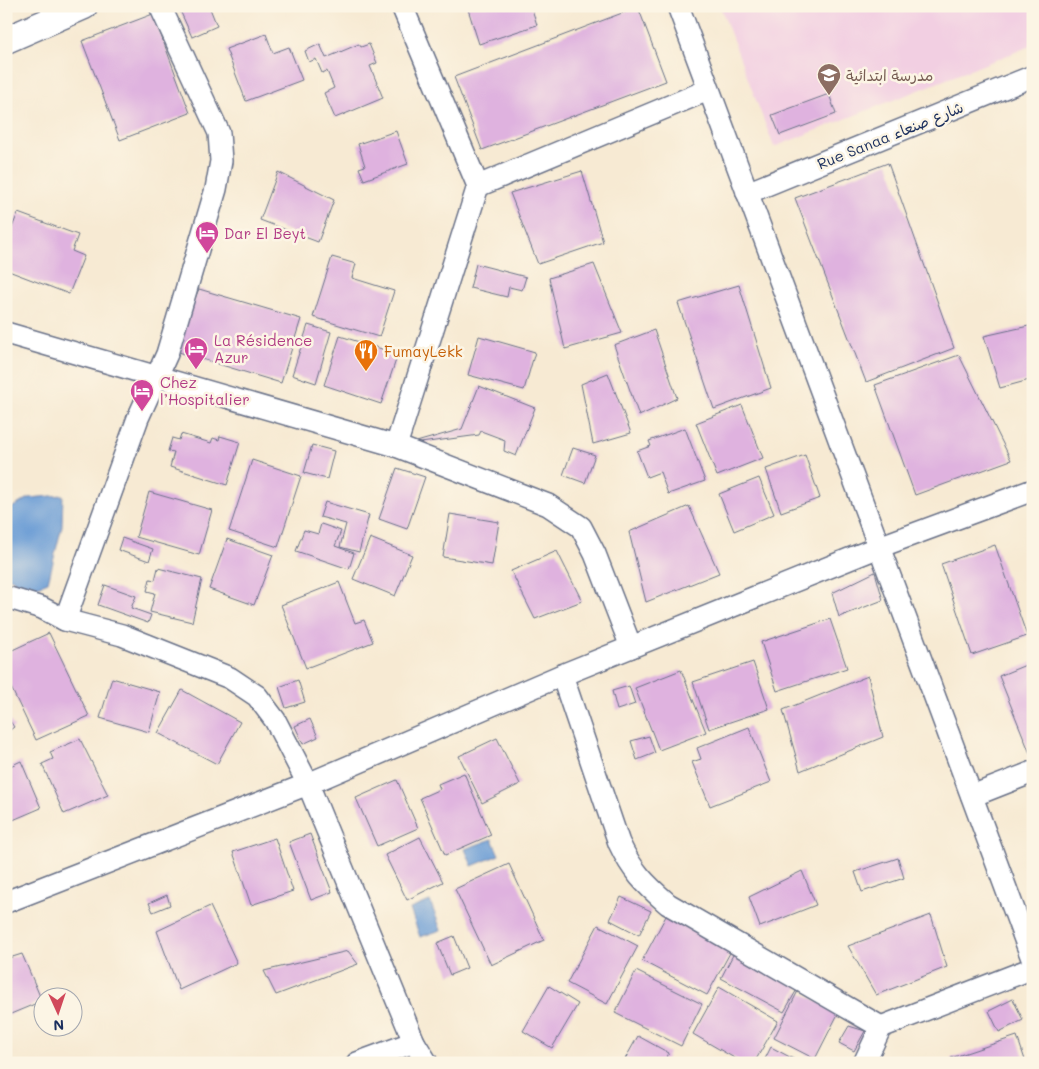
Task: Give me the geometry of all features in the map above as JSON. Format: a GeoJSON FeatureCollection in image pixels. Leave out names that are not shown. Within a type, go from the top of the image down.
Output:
{"type":"FeatureCollection","features":[{"type":"Feature","properties":{"kind":"street"},"geometry":{"type":"LineString","coordinates":[[6,40],[84,6]]}},
{"type":"Feature","properties":{"kind":"street"},"geometry":{"type":"LineString","coordinates":[[65,620],[138,418],[175,327],[216,189],[221,161],[219,133],[160,6]]}},
{"type":"Feature","properties":{"kind":"street"},"geometry":{"type":"LineString","coordinates":[[396,446],[478,186],[402,6]]}},
{"type":"Feature","properties":{"kind":"street"},"geometry":{"type":"LineString","coordinates":[[678,6],[1033,960]]}},
{"type":"Feature","properties":{"kind":"street","name":"Rue Sanaa شارع صنعاء"},"geometry":{"type":"LineString","coordinates":[[747,193],[1033,76]]}},
{"type":"Feature","properties":{"kind":"street"},"geometry":{"type":"LineString","coordinates":[[478,186],[708,90]]}},
{"type":"Feature","properties":{"kind":"street"},"geometry":{"type":"LineString","coordinates":[[6,333],[396,446],[548,505],[581,527],[595,554],[631,647]]}},
{"type":"Feature","properties":{"kind":"street"},"geometry":{"type":"LineString","coordinates":[[6,902],[308,784],[562,675],[879,547],[1033,490]]}},
{"type":"Feature","properties":{"kind":"street"},"geometry":{"type":"LineString","coordinates":[[6,598],[42,608],[65,620],[122,635],[230,678],[257,696],[275,720],[308,784],[414,1042],[427,1063]]}},
{"type":"Feature","properties":{"kind":"street"},"geometry":{"type":"LineString","coordinates":[[562,675],[619,843],[630,866],[646,885],[668,904],[881,1027]]}},
{"type":"Feature","properties":{"kind":"street"},"geometry":{"type":"LineString","coordinates":[[972,796],[1033,772]]}},
{"type":"Feature","properties":{"kind":"street"},"geometry":{"type":"LineString","coordinates":[[864,1063],[881,1027],[1033,968]]}},
{"type":"Feature","properties":{"kind":"street"},"geometry":{"type":"LineString","coordinates":[[357,1063],[414,1042]]}},
{"type":"Feature","properties":{"kind":"shaded area","name":"مدرسة ابتدائية"},"geometry":{"type":"Polygon","coordinates":[[[720,6],[1033,6],[1033,45],[774,147],[720,6]]]}},
{"type":"Feature","properties":{"kind":"water"},"geometry":{"type":"Polygon","coordinates":[[[63,495],[62,526],[48,582],[25,591],[11,578],[6,580],[6,511],[29,498],[63,495]]]}},
{"type":"Feature","properties":{"kind":"water"},"geometry":{"type":"Polygon","coordinates":[[[492,839],[499,855],[472,866],[465,849],[492,839]]]}},
{"type":"Feature","properties":{"kind":"water"},"geometry":{"type":"Polygon","coordinates":[[[430,901],[441,930],[420,937],[410,909],[430,901]]]}},
{"type":"Feature","properties":{"kind":"building"},"geometry":{"type":"Polygon","coordinates":[[[178,6],[209,6],[217,26],[192,37],[178,6]]]}},
{"type":"Feature","properties":{"kind":"building"},"geometry":{"type":"Polygon","coordinates":[[[467,6],[531,6],[537,25],[479,44],[467,6]]]}},
{"type":"Feature","properties":{"kind":"building"},"geometry":{"type":"Polygon","coordinates":[[[638,7],[666,81],[482,150],[454,77],[638,7]]]}},
{"type":"Feature","properties":{"kind":"building"},"geometry":{"type":"Polygon","coordinates":[[[153,14],[190,113],[120,140],[82,41],[153,14]]]}},
{"type":"Feature","properties":{"kind":"building"},"geometry":{"type":"Polygon","coordinates":[[[266,34],[273,53],[289,47],[302,80],[246,101],[226,49],[266,34]]]}},
{"type":"Feature","properties":{"kind":"building"},"geometry":{"type":"Polygon","coordinates":[[[320,44],[326,58],[359,44],[361,47],[369,44],[377,63],[370,66],[383,98],[335,118],[324,93],[334,88],[327,71],[322,73],[316,59],[309,62],[305,51],[320,44]]]}},
{"type":"Feature","properties":{"kind":"building"},"geometry":{"type":"Polygon","coordinates":[[[829,94],[836,114],[780,135],[772,115],[829,94]]]}},
{"type":"Feature","properties":{"kind":"building"},"geometry":{"type":"Polygon","coordinates":[[[396,131],[408,164],[364,180],[359,168],[365,166],[358,144],[396,131]]]}},
{"type":"Feature","properties":{"kind":"building"},"geometry":{"type":"Polygon","coordinates":[[[888,163],[954,348],[866,382],[795,198],[888,163]]]}},
{"type":"Feature","properties":{"kind":"building"},"geometry":{"type":"Polygon","coordinates":[[[582,171],[603,242],[538,264],[510,193],[582,171]]]}},
{"type":"Feature","properties":{"kind":"building"},"geometry":{"type":"Polygon","coordinates":[[[278,172],[334,200],[318,242],[260,220],[278,172]]]}},
{"type":"Feature","properties":{"kind":"building"},"geometry":{"type":"Polygon","coordinates":[[[18,213],[78,235],[72,251],[84,256],[69,294],[6,270],[6,242],[18,213]]]}},
{"type":"Feature","properties":{"kind":"building"},"geometry":{"type":"Polygon","coordinates":[[[332,257],[356,264],[352,278],[394,291],[379,337],[313,317],[332,257]]]}},
{"type":"Feature","properties":{"kind":"building"},"geometry":{"type":"Polygon","coordinates":[[[476,264],[526,277],[522,290],[509,287],[507,297],[470,288],[476,264]]]}},
{"type":"Feature","properties":{"kind":"building"},"geometry":{"type":"Polygon","coordinates":[[[594,264],[622,333],[565,349],[549,278],[594,264]]]}},
{"type":"Feature","properties":{"kind":"building"},"geometry":{"type":"Polygon","coordinates":[[[739,285],[771,388],[714,409],[678,303],[739,285]]]}},
{"type":"Feature","properties":{"kind":"building"},"geometry":{"type":"Polygon","coordinates":[[[199,289],[301,319],[281,383],[172,350],[199,289]]]}},
{"type":"Feature","properties":{"kind":"building"},"geometry":{"type":"Polygon","coordinates":[[[308,325],[331,332],[316,383],[292,375],[308,325]]]}},
{"type":"Feature","properties":{"kind":"building"},"geometry":{"type":"Polygon","coordinates":[[[1033,325],[1033,379],[1000,388],[984,336],[1033,325]]]}},
{"type":"Feature","properties":{"kind":"building"},"geometry":{"type":"Polygon","coordinates":[[[654,330],[677,398],[639,416],[614,345],[654,330]]]}},
{"type":"Feature","properties":{"kind":"building"},"geometry":{"type":"Polygon","coordinates":[[[340,336],[398,354],[381,404],[324,385],[340,336]]]}},
{"type":"Feature","properties":{"kind":"building"},"geometry":{"type":"Polygon","coordinates":[[[479,336],[535,352],[524,390],[468,375],[479,336]]]}},
{"type":"Feature","properties":{"kind":"building"},"geometry":{"type":"Polygon","coordinates":[[[959,355],[1011,460],[915,495],[875,385],[959,355]]]}},
{"type":"Feature","properties":{"kind":"building"},"geometry":{"type":"Polygon","coordinates":[[[608,373],[631,433],[593,444],[581,384],[608,373]]]}},
{"type":"Feature","properties":{"kind":"building"},"geometry":{"type":"Polygon","coordinates":[[[479,386],[535,408],[516,456],[504,451],[505,440],[481,431],[479,435],[406,445],[462,429],[479,386]]]}},
{"type":"Feature","properties":{"kind":"building"},"geometry":{"type":"Polygon","coordinates":[[[742,405],[763,458],[717,476],[696,423],[742,405]]]}},
{"type":"Feature","properties":{"kind":"building"},"geometry":{"type":"Polygon","coordinates":[[[685,428],[705,481],[668,494],[660,472],[647,477],[637,451],[651,446],[649,441],[685,428]]]}},
{"type":"Feature","properties":{"kind":"building"},"geometry":{"type":"Polygon","coordinates":[[[181,434],[211,443],[213,438],[219,440],[220,436],[240,442],[227,485],[170,467],[174,452],[168,451],[172,438],[179,440],[181,434]]]}},
{"type":"Feature","properties":{"kind":"building"},"geometry":{"type":"Polygon","coordinates":[[[312,445],[334,451],[327,479],[304,473],[312,445]]]}},
{"type":"Feature","properties":{"kind":"building"},"geometry":{"type":"Polygon","coordinates":[[[573,448],[595,455],[585,483],[563,475],[573,448]]]}},
{"type":"Feature","properties":{"kind":"building"},"geometry":{"type":"Polygon","coordinates":[[[805,455],[820,498],[781,512],[766,469],[805,455]]]}},
{"type":"Feature","properties":{"kind":"building"},"geometry":{"type":"Polygon","coordinates":[[[252,460],[301,476],[278,547],[229,531],[252,460]]]}},
{"type":"Feature","properties":{"kind":"building"},"geometry":{"type":"Polygon","coordinates":[[[397,468],[425,477],[407,529],[379,519],[397,468]]]}},
{"type":"Feature","properties":{"kind":"building"},"geometry":{"type":"Polygon","coordinates":[[[759,478],[774,514],[734,531],[719,494],[759,478]]]}},
{"type":"Feature","properties":{"kind":"building"},"geometry":{"type":"Polygon","coordinates":[[[149,492],[212,510],[199,555],[136,537],[149,492]]]}},
{"type":"Feature","properties":{"kind":"building"},"geometry":{"type":"Polygon","coordinates":[[[325,502],[369,515],[359,552],[340,547],[346,524],[320,517],[325,502]]]}},
{"type":"Feature","properties":{"kind":"building"},"geometry":{"type":"Polygon","coordinates":[[[689,506],[719,573],[646,602],[629,532],[689,506]]]}},
{"type":"Feature","properties":{"kind":"building"},"geometry":{"type":"Polygon","coordinates":[[[450,514],[499,522],[492,565],[443,557],[450,514]]]}},
{"type":"Feature","properties":{"kind":"building"},"geometry":{"type":"Polygon","coordinates":[[[321,524],[341,531],[335,546],[354,553],[349,569],[296,551],[304,530],[318,534],[321,524]]]}},
{"type":"Feature","properties":{"kind":"building"},"geometry":{"type":"Polygon","coordinates":[[[122,538],[153,549],[149,561],[118,550],[122,538]]]}},
{"type":"Feature","properties":{"kind":"building"},"geometry":{"type":"Polygon","coordinates":[[[370,538],[412,555],[395,596],[353,579],[370,538]]]}},
{"type":"Feature","properties":{"kind":"building"},"geometry":{"type":"Polygon","coordinates":[[[227,539],[273,555],[254,605],[209,589],[227,539]]]}},
{"type":"Feature","properties":{"kind":"building"},"geometry":{"type":"Polygon","coordinates":[[[995,545],[1027,636],[972,655],[941,564],[995,545]]]}},
{"type":"Feature","properties":{"kind":"building"},"geometry":{"type":"Polygon","coordinates":[[[557,551],[582,601],[535,619],[511,571],[557,551]]]}},
{"type":"Feature","properties":{"kind":"building"},"geometry":{"type":"Polygon","coordinates":[[[158,568],[202,579],[192,622],[150,612],[155,593],[147,591],[150,579],[155,580],[158,568]]]}},
{"type":"Feature","properties":{"kind":"building"},"geometry":{"type":"Polygon","coordinates":[[[875,572],[883,600],[839,617],[832,593],[875,572]]]}},
{"type":"Feature","properties":{"kind":"building"},"geometry":{"type":"Polygon","coordinates":[[[339,582],[355,623],[364,620],[373,642],[306,668],[281,605],[339,582]]]}},
{"type":"Feature","properties":{"kind":"building"},"geometry":{"type":"Polygon","coordinates":[[[105,585],[136,596],[131,608],[151,615],[148,623],[98,605],[105,585]]]}},
{"type":"Feature","properties":{"kind":"building"},"geometry":{"type":"Polygon","coordinates":[[[830,619],[847,668],[777,691],[761,642],[830,619]]]}},
{"type":"Feature","properties":{"kind":"building"},"geometry":{"type":"Polygon","coordinates":[[[49,633],[89,716],[36,740],[6,677],[6,653],[49,633]]]}},
{"type":"Feature","properties":{"kind":"building"},"geometry":{"type":"Polygon","coordinates":[[[753,662],[769,709],[709,729],[693,682],[753,662]]]}},
{"type":"Feature","properties":{"kind":"building"},"geometry":{"type":"Polygon","coordinates":[[[1033,662],[1033,755],[1031,756],[999,676],[1033,662]]]}},
{"type":"Feature","properties":{"kind":"building"},"geometry":{"type":"Polygon","coordinates":[[[681,670],[706,732],[659,750],[635,688],[681,670]]]}},
{"type":"Feature","properties":{"kind":"building"},"geometry":{"type":"Polygon","coordinates":[[[868,676],[883,737],[800,771],[783,710],[868,676]]]}},
{"type":"Feature","properties":{"kind":"building"},"geometry":{"type":"Polygon","coordinates":[[[112,678],[160,692],[149,732],[100,718],[112,678]]]}},
{"type":"Feature","properties":{"kind":"building"},"geometry":{"type":"Polygon","coordinates":[[[298,680],[305,702],[286,708],[279,687],[298,680]]]}},
{"type":"Feature","properties":{"kind":"building"},"geometry":{"type":"Polygon","coordinates":[[[629,686],[635,704],[617,710],[612,691],[629,686]]]}},
{"type":"Feature","properties":{"kind":"building"},"geometry":{"type":"Polygon","coordinates":[[[182,690],[240,722],[217,764],[158,733],[182,690]]]}},
{"type":"Feature","properties":{"kind":"building"},"geometry":{"type":"Polygon","coordinates":[[[6,715],[14,727],[6,733],[6,715]]]}},
{"type":"Feature","properties":{"kind":"building"},"geometry":{"type":"Polygon","coordinates":[[[310,719],[318,737],[303,744],[295,726],[310,719]]]}},
{"type":"Feature","properties":{"kind":"building"},"geometry":{"type":"Polygon","coordinates":[[[749,727],[771,782],[710,806],[692,762],[701,759],[697,748],[749,727]]]}},
{"type":"Feature","properties":{"kind":"building"},"geometry":{"type":"Polygon","coordinates":[[[649,736],[655,753],[637,760],[631,741],[649,736]]]}},
{"type":"Feature","properties":{"kind":"building"},"geometry":{"type":"Polygon","coordinates":[[[497,738],[520,784],[482,803],[459,756],[497,738]]]}},
{"type":"Feature","properties":{"kind":"building"},"geometry":{"type":"Polygon","coordinates":[[[80,739],[108,795],[64,814],[42,764],[53,759],[50,752],[80,739]]]}},
{"type":"Feature","properties":{"kind":"building"},"geometry":{"type":"Polygon","coordinates":[[[21,761],[41,808],[6,823],[6,768],[21,761]]]}},
{"type":"Feature","properties":{"kind":"building"},"geometry":{"type":"Polygon","coordinates":[[[464,773],[491,835],[445,855],[420,798],[440,789],[438,784],[464,773]]]}},
{"type":"Feature","properties":{"kind":"building"},"geometry":{"type":"Polygon","coordinates":[[[397,780],[418,828],[377,846],[356,798],[397,780]]]}},
{"type":"Feature","properties":{"kind":"building"},"geometry":{"type":"Polygon","coordinates":[[[310,834],[332,892],[311,900],[289,842],[310,834]]]}},
{"type":"Feature","properties":{"kind":"building"},"geometry":{"type":"Polygon","coordinates":[[[420,837],[443,882],[407,900],[385,855],[420,837]]]}},
{"type":"Feature","properties":{"kind":"building"},"geometry":{"type":"Polygon","coordinates":[[[275,838],[293,891],[251,905],[233,852],[275,838]]]}},
{"type":"Feature","properties":{"kind":"building"},"geometry":{"type":"Polygon","coordinates":[[[898,858],[904,878],[862,892],[855,872],[898,858]]]}},
{"type":"Feature","properties":{"kind":"building"},"geometry":{"type":"Polygon","coordinates":[[[509,864],[544,940],[491,965],[455,889],[509,864]]]}},
{"type":"Feature","properties":{"kind":"building"},"geometry":{"type":"Polygon","coordinates":[[[802,871],[816,905],[760,927],[749,897],[802,871]]]}},
{"type":"Feature","properties":{"kind":"building"},"geometry":{"type":"Polygon","coordinates":[[[167,895],[170,905],[153,912],[149,903],[167,895]]]}},
{"type":"Feature","properties":{"kind":"building"},"geometry":{"type":"Polygon","coordinates":[[[621,897],[651,911],[639,935],[610,920],[621,897]]]}},
{"type":"Feature","properties":{"kind":"building"},"geometry":{"type":"Polygon","coordinates":[[[210,906],[237,963],[179,990],[157,931],[210,906]]]}},
{"type":"Feature","properties":{"kind":"building"},"geometry":{"type":"Polygon","coordinates":[[[931,915],[947,967],[876,995],[848,946],[931,915]]]}},
{"type":"Feature","properties":{"kind":"building"},"geometry":{"type":"Polygon","coordinates":[[[666,916],[731,951],[707,995],[642,961],[666,916]]]}},
{"type":"Feature","properties":{"kind":"building"},"geometry":{"type":"Polygon","coordinates":[[[598,925],[638,946],[607,1004],[567,983],[598,925]]]}},
{"type":"Feature","properties":{"kind":"building"},"geometry":{"type":"Polygon","coordinates":[[[454,936],[467,968],[450,975],[437,943],[454,936]]]}},
{"type":"Feature","properties":{"kind":"building"},"geometry":{"type":"Polygon","coordinates":[[[348,951],[358,964],[276,995],[264,971],[348,951]]]}},
{"type":"Feature","properties":{"kind":"building"},"geometry":{"type":"Polygon","coordinates":[[[735,951],[799,986],[784,1012],[721,978],[735,951]]]}},
{"type":"Feature","properties":{"kind":"building"},"geometry":{"type":"Polygon","coordinates":[[[22,954],[36,986],[32,986],[32,1005],[6,1016],[6,959],[22,954]]]}},
{"type":"Feature","properties":{"kind":"building"},"geometry":{"type":"Polygon","coordinates":[[[636,971],[702,1004],[681,1046],[615,1013],[636,971]]]}},
{"type":"Feature","properties":{"kind":"building"},"geometry":{"type":"Polygon","coordinates":[[[549,986],[578,1004],[552,1048],[523,1031],[549,986]]]}},
{"type":"Feature","properties":{"kind":"building"},"geometry":{"type":"Polygon","coordinates":[[[719,987],[778,1021],[754,1063],[743,1063],[693,1034],[719,987]]]}},
{"type":"Feature","properties":{"kind":"building"},"geometry":{"type":"Polygon","coordinates":[[[798,991],[839,1012],[815,1059],[774,1038],[798,991]]]}},
{"type":"Feature","properties":{"kind":"building"},"geometry":{"type":"Polygon","coordinates":[[[1013,999],[1023,1020],[999,1032],[989,1011],[1013,999]]]}},
{"type":"Feature","properties":{"kind":"building"},"geometry":{"type":"Polygon","coordinates":[[[849,1026],[865,1031],[854,1051],[839,1043],[849,1026]]]}},
{"type":"Feature","properties":{"kind":"building"},"geometry":{"type":"Polygon","coordinates":[[[638,1036],[669,1053],[664,1063],[627,1063],[624,1061],[638,1036]]]}},
{"type":"Feature","properties":{"kind":"building"},"geometry":{"type":"Polygon","coordinates":[[[1017,1036],[1026,1063],[953,1063],[951,1058],[1017,1036]]]}},
{"type":"Feature","properties":{"kind":"building"},"geometry":{"type":"Polygon","coordinates":[[[771,1047],[801,1063],[763,1063],[771,1047]]]}},
{"type":"Feature","properties":{"kind":"place","name":"مدرسة ابتدائية"},"geometry":{"type":"Point","coordinates":[829,96]}},
{"type":"Feature","properties":{"kind":"place","name":"Dar El Beyt"},"geometry":{"type":"Point","coordinates":[207,254]}},
{"type":"Feature","properties":{"kind":"place","name":"La Résidence Azur"},"geometry":{"type":"Point","coordinates":[196,370]}},
{"type":"Feature","properties":{"kind":"place","name":"FumayLekk"},"geometry":{"type":"Point","coordinates":[366,372]}},
{"type":"Feature","properties":{"kind":"place","name":"Chez l’Hospitalier"},"geometry":{"type":"Point","coordinates":[142,412]}}]}
